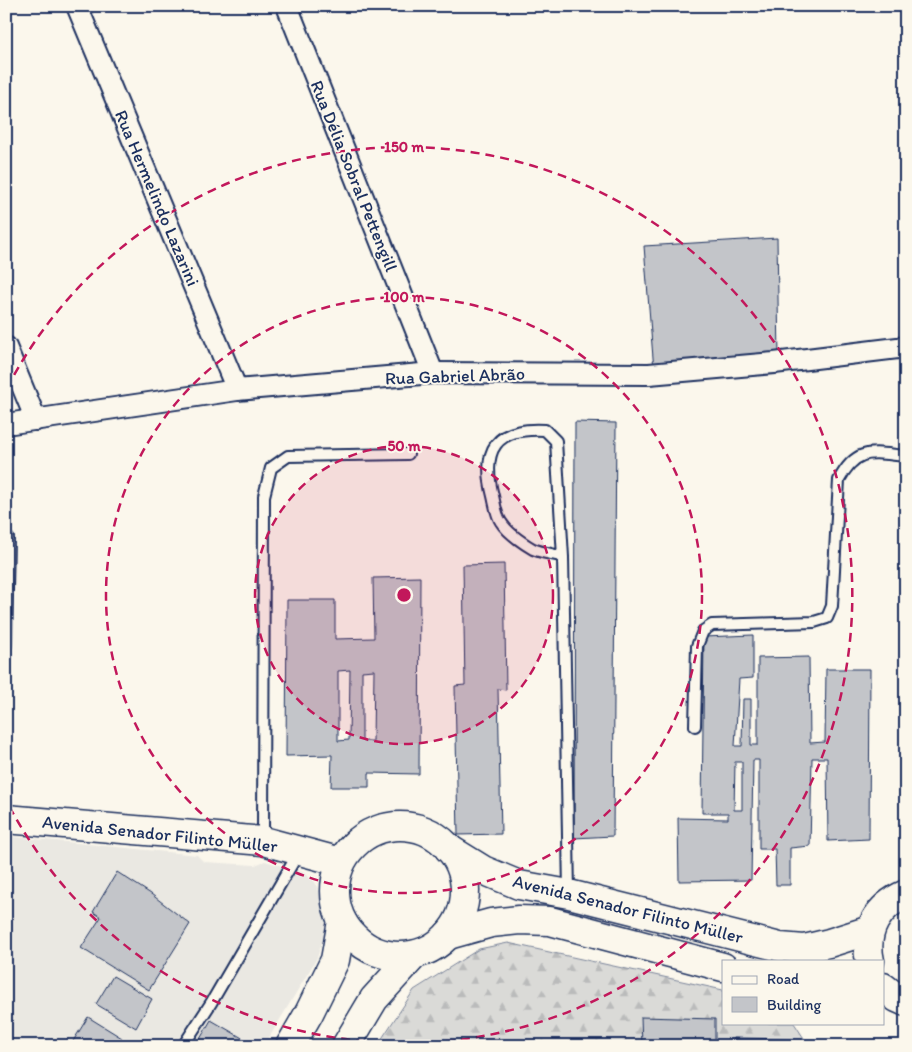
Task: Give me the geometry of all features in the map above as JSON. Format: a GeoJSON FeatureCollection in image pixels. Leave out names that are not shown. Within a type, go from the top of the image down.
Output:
{"type":"FeatureCollection","features":[{"type":"Feature","properties":{"kind":"main road","name":"Avenida Senador Filinto Müller"},"geometry":{"type":"LineString","coordinates":[[6,819],[263,841],[341,862]]}},
{"type":"Feature","properties":{"kind":"main road"},"geometry":{"type":"LineString","coordinates":[[392,826],[413,827],[433,835],[449,849],[459,865],[464,883],[464,901],[459,919],[448,934],[433,947],[414,955],[393,956],[372,950],[355,938],[342,920],[336,902],[336,882],[341,862],[354,845],[371,832],[392,826]]}},
{"type":"Feature","properties":{"kind":"main road","name":"Avenida Senador Filinto Müller"},"geometry":{"type":"LineString","coordinates":[[449,849],[484,870],[519,885],[569,894],[780,947],[804,950],[870,930]]}},
{"type":"Feature","properties":{"kind":"main road"},"geometry":{"type":"LineString","coordinates":[[870,960],[867,950],[870,930],[879,912],[902,893]]}},
{"type":"Feature","properties":{"kind":"main road"},"geometry":{"type":"LineString","coordinates":[[290,1046],[309,1013],[335,960],[342,920]]}},
{"type":"Feature","properties":{"kind":"main road","name":"Avenida Senador Filinto Müller"},"geometry":{"type":"LineString","coordinates":[[448,934],[491,923],[519,920],[550,921],[722,968]]}},
{"type":"Feature","properties":{"kind":"main road"},"geometry":{"type":"LineString","coordinates":[[346,1046],[374,999],[414,955]]}},
{"type":"Feature","properties":{"kind":"main road"},"geometry":{"type":"LineString","coordinates":[[884,988],[897,998],[906,1002]]}},
{"type":"Feature","properties":{"kind":"street","name":"Rua Hermelindo Lazarini"},"geometry":{"type":"LineString","coordinates":[[77,6],[238,390]]}},
{"type":"Feature","properties":{"kind":"street","name":"Rua Délia Sobral Pettengill"},"geometry":{"type":"LineString","coordinates":[[287,6],[433,373]]}},
{"type":"Feature","properties":{"kind":"street"},"geometry":{"type":"LineString","coordinates":[[6,347],[36,420]]}},
{"type":"Feature","properties":{"kind":"street","name":"Rua Gabriel Abrão"},"geometry":{"type":"LineString","coordinates":[[6,424],[238,390],[433,373],[649,374],[906,348]]}},
{"type":"Feature","properties":{"kind":"lane"},"geometry":{"type":"LineString","coordinates":[[563,557],[534,549],[513,534],[500,521],[490,484],[490,456],[494,445],[509,433],[528,429],[545,430],[556,441],[563,557],[569,894]]}},
{"type":"Feature","properties":{"kind":"lane"},"geometry":{"type":"LineString","coordinates":[[695,726],[698,646],[703,631],[712,625],[814,622],[828,618],[832,606],[839,480],[848,464],[868,452],[906,456]]}},
{"type":"Feature","properties":{"kind":"lane"},"geometry":{"type":"LineString","coordinates":[[263,841],[264,496],[271,468],[288,456],[408,454]]}},
{"type":"Feature","properties":{"kind":"lane"},"geometry":{"type":"LineString","coordinates":[[6,645],[8,538]]}},
{"type":"Feature","properties":{"kind":"lane"},"geometry":{"type":"LineString","coordinates":[[183,1046],[211,1003],[299,851]]}},
{"type":"Feature","properties":{"kind":"shaded area"},"geometry":{"type":"Polygon","coordinates":[[[6,836],[197,855],[204,862],[255,865],[265,861],[302,872],[315,882],[325,907],[325,932],[317,958],[264,1046],[6,1046],[6,836]]]}},
{"type":"Feature","properties":{"kind":"green space"},"geometry":{"type":"Polygon","coordinates":[[[508,943],[722,990],[722,1024],[795,1024],[809,1046],[377,1046],[414,990],[479,949],[508,943]]]}},
{"type":"Feature","properties":{"kind":"building"},"geometry":{"type":"Polygon","coordinates":[[[777,238],[779,358],[654,370],[644,246],[777,238]]]}},
{"type":"Feature","properties":{"kind":"building"},"geometry":{"type":"Polygon","coordinates":[[[575,422],[616,423],[613,836],[574,838],[575,422]]]}},
{"type":"Feature","properties":{"kind":"building"},"geometry":{"type":"Polygon","coordinates":[[[504,564],[506,690],[498,689],[501,834],[458,835],[455,686],[465,685],[463,565],[504,564]]]}},
{"type":"Feature","properties":{"kind":"building"},"geometry":{"type":"Polygon","coordinates":[[[420,577],[419,774],[369,773],[369,787],[331,787],[332,755],[286,756],[287,600],[335,600],[335,639],[374,638],[373,578],[420,577]],[[350,670],[338,671],[338,741],[349,740],[350,670]],[[374,670],[362,671],[362,741],[373,741],[374,670]]]}},
{"type":"Feature","properties":{"kind":"building"},"geometry":{"type":"Polygon","coordinates":[[[753,635],[753,678],[739,679],[735,746],[742,746],[743,699],[751,699],[751,745],[758,745],[758,658],[809,657],[810,743],[825,742],[826,669],[870,669],[869,839],[828,841],[827,758],[812,758],[810,846],[790,848],[790,885],[776,885],[775,849],[759,849],[759,760],[753,760],[751,880],[679,881],[678,818],[728,819],[728,813],[702,813],[704,637],[753,635]],[[735,762],[734,810],[742,810],[742,762],[735,762]]]}},
{"type":"Feature","properties":{"kind":"building"},"geometry":{"type":"Polygon","coordinates":[[[117,872],[151,894],[190,924],[149,990],[81,948],[101,917],[93,912],[117,872]]]}},
{"type":"Feature","properties":{"kind":"building"},"geometry":{"type":"Polygon","coordinates":[[[113,976],[152,999],[136,1028],[96,1004],[113,976]]]}},
{"type":"Feature","properties":{"kind":"building"},"geometry":{"type":"Polygon","coordinates":[[[88,1017],[122,1038],[118,1046],[70,1046],[88,1017]]]}},
{"type":"Feature","properties":{"kind":"building"},"geometry":{"type":"Polygon","coordinates":[[[641,1017],[715,1019],[715,1046],[642,1046],[641,1017]]]}},
{"type":"Feature","properties":{"kind":"building"},"geometry":{"type":"Polygon","coordinates":[[[211,1020],[244,1039],[241,1046],[196,1046],[211,1020]]]}},
{"type":"Feature","properties":{"kind":"building"},"geometry":{"type":"Polygon","coordinates":[[[734,1038],[794,1039],[794,1046],[734,1046],[734,1038]]]}}]}
